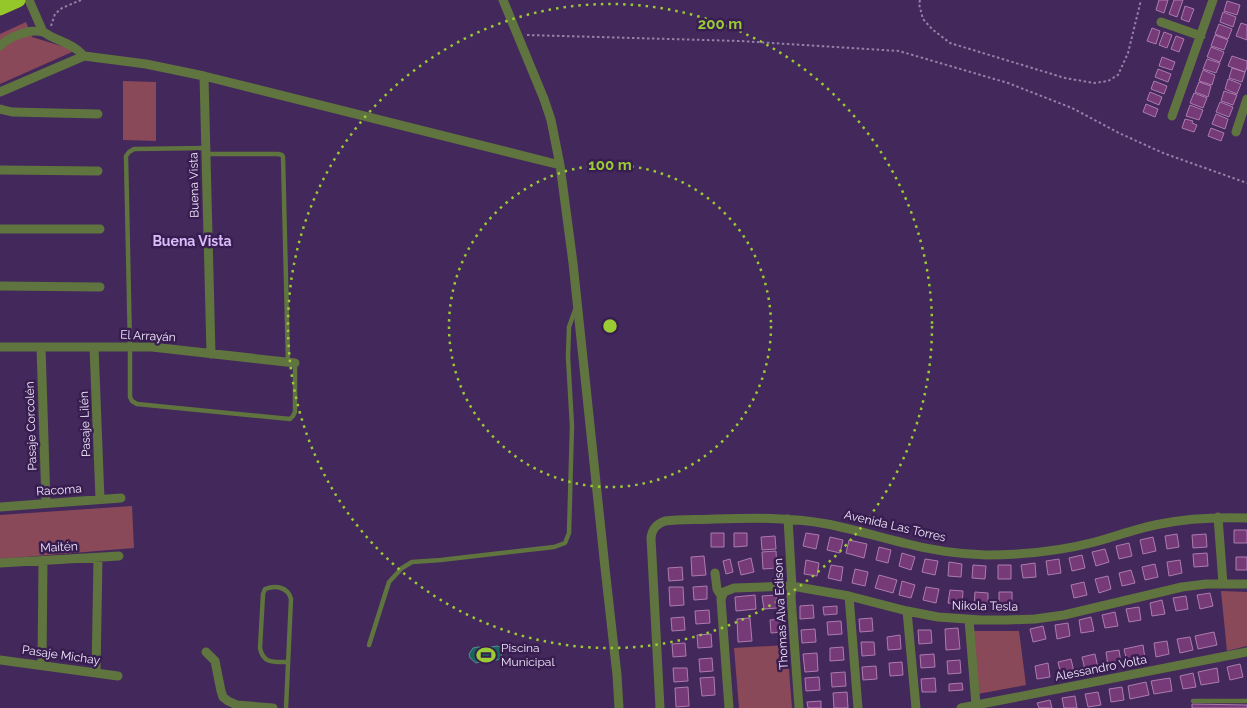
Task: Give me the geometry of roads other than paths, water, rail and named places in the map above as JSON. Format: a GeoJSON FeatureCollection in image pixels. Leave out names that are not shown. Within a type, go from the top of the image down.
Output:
{"type":"FeatureCollection","features":[{"type":"Feature","properties":{"kind":"highway"},"geometry":{"type":"LineString","coordinates":[[0,8],[18,0]]}},
{"type":"Feature","properties":{"kind":"street"},"geometry":{"type":"LineString","coordinates":[[28,0],[43,32]]}},
{"type":"Feature","properties":{"kind":"street"},"geometry":{"type":"LineString","coordinates":[[504,0],[544,99],[551,120],[560,165],[574,263],[605,568],[618,675],[619,708]]}},
{"type":"Feature","properties":{"kind":"street"},"geometry":{"type":"LineString","coordinates":[[1172,116],[1213,0]]}},
{"type":"Feature","properties":{"kind":"street"},"geometry":{"type":"LineString","coordinates":[[1161,22],[1200,36]]}},
{"type":"Feature","properties":{"kind":"street"},"geometry":{"type":"LineString","coordinates":[[0,46],[12,37],[26,33],[43,32],[77,48],[84,56]]}},
{"type":"Feature","properties":{"kind":"street"},"geometry":{"type":"LineString","coordinates":[[0,92],[84,56],[146,64],[204,76],[560,165]]}},
{"type":"Feature","properties":{"kind":"street","name":"Buena Vista"},"geometry":{"type":"LineString","coordinates":[[204,76],[211,354]]}},
{"type":"Feature","properties":{"kind":"street"},"geometry":{"type":"LineString","coordinates":[[1236,132],[1244,119],[1247,100]]}},
{"type":"Feature","properties":{"kind":"street"},"geometry":{"type":"LineString","coordinates":[[0,109],[12,112],[98,114]]}},
{"type":"Feature","properties":{"kind":"street"},"geometry":{"type":"LineString","coordinates":[[0,170],[98,171]]}},
{"type":"Feature","properties":{"kind":"street"},"geometry":{"type":"LineString","coordinates":[[0,229],[100,228]]}},
{"type":"Feature","properties":{"kind":"street"},"geometry":{"type":"LineString","coordinates":[[0,286],[100,287]]}},
{"type":"Feature","properties":{"kind":"street","name":"El Arrayán"},"geometry":{"type":"LineString","coordinates":[[0,347],[152,347],[291,363]]}},
{"type":"Feature","properties":{"kind":"street","name":"Pasaje Corcolén"},"geometry":{"type":"LineString","coordinates":[[41,347],[46,503]]}},
{"type":"Feature","properties":{"kind":"street","name":"Pasaje Lilén"},"geometry":{"type":"LineString","coordinates":[[94,347],[100,499]]}},
{"type":"Feature","properties":{"kind":"street","name":"Racoma"},"geometry":{"type":"LineString","coordinates":[[0,507],[121,498]]}},
{"type":"Feature","properties":{"kind":"street"},"geometry":{"type":"LineString","coordinates":[[1218,517],[1223,584]]}},
{"type":"Feature","properties":{"kind":"street","name":"Avenida Las Torres"},"geometry":{"type":"LineString","coordinates":[[660,708],[651,538],[655,526],[661,523],[669,521],[750,518],[788,519],[828,524],[905,544],[968,554],[994,555],[1058,549],[1189,519],[1247,518]]}},
{"type":"Feature","properties":{"kind":"street","name":"Thomas Alva Edison"},"geometry":{"type":"LineString","coordinates":[[788,519],[792,586],[790,597],[799,708]]}},
{"type":"Feature","properties":{"kind":"street","name":"Maitén"},"geometry":{"type":"LineString","coordinates":[[0,563],[119,556]]}},
{"type":"Feature","properties":{"kind":"street"},"geometry":{"type":"LineString","coordinates":[[96,673],[98,558]]}},
{"type":"Feature","properties":{"kind":"street"},"geometry":{"type":"LineString","coordinates":[[42,666],[43,561]]}},
{"type":"Feature","properties":{"kind":"street"},"geometry":{"type":"LineString","coordinates":[[715,573],[717,589],[723,594],[721,602],[729,708]]}},
{"type":"Feature","properties":{"kind":"street","name":"Nikola Tesla"},"geometry":{"type":"LineString","coordinates":[[723,594],[730,589],[738,587],[792,586],[849,596],[938,617],[969,620],[1017,620],[1049,617],[1086,610],[1182,587],[1206,584],[1247,584]]}},
{"type":"Feature","properties":{"kind":"street"},"geometry":{"type":"LineString","coordinates":[[849,596],[858,708]]}},
{"type":"Feature","properties":{"kind":"street"},"geometry":{"type":"LineString","coordinates":[[907,611],[916,708]]}},
{"type":"Feature","properties":{"kind":"street"},"geometry":{"type":"LineString","coordinates":[[969,620],[976,705]]}},
{"type":"Feature","properties":{"kind":"street"},"geometry":{"type":"LineString","coordinates":[[206,652],[215,661],[221,691],[228,701],[237,705],[273,708]]}},
{"type":"Feature","properties":{"kind":"street","name":"Alessandro Volta"},"geometry":{"type":"LineString","coordinates":[[961,708],[1247,652]]}},
{"type":"Feature","properties":{"kind":"street","name":"Pasaje Michay"},"geometry":{"type":"LineString","coordinates":[[0,660],[118,676]]}},
{"type":"Feature","properties":{"kind":"lane"},"geometry":{"type":"LineString","coordinates":[[134,149],[282,155],[294,415],[290,419],[134,403],[129,394],[130,347],[126,156],[129,152],[134,149]]}},
{"type":"Feature","properties":{"kind":"lane"},"geometry":{"type":"LineString","coordinates":[[369,645],[389,582],[402,568],[412,562],[554,547],[566,543],[569,532],[572,426],[568,357],[569,327],[578,304]]}},
{"type":"Feature","properties":{"kind":"lane"},"geometry":{"type":"LineString","coordinates":[[286,708],[291,599],[286,590],[280,587],[269,587],[265,589],[263,594],[261,653],[263,657],[274,662],[288,662]]}},
{"type":"Feature","properties":{"kind":"lane"},"geometry":{"type":"LineString","coordinates":[[1193,701],[1247,701]]}},
{"type":"Feature","properties":{"kind":"place","name":"Piscina Municipal"},"geometry":{"type":"Point","coordinates":[486,655]}},
{"type":"Feature","properties":{"kind":"district","name":"Buena Vista"},"geometry":{"type":"Point","coordinates":[192,241]}}]}
